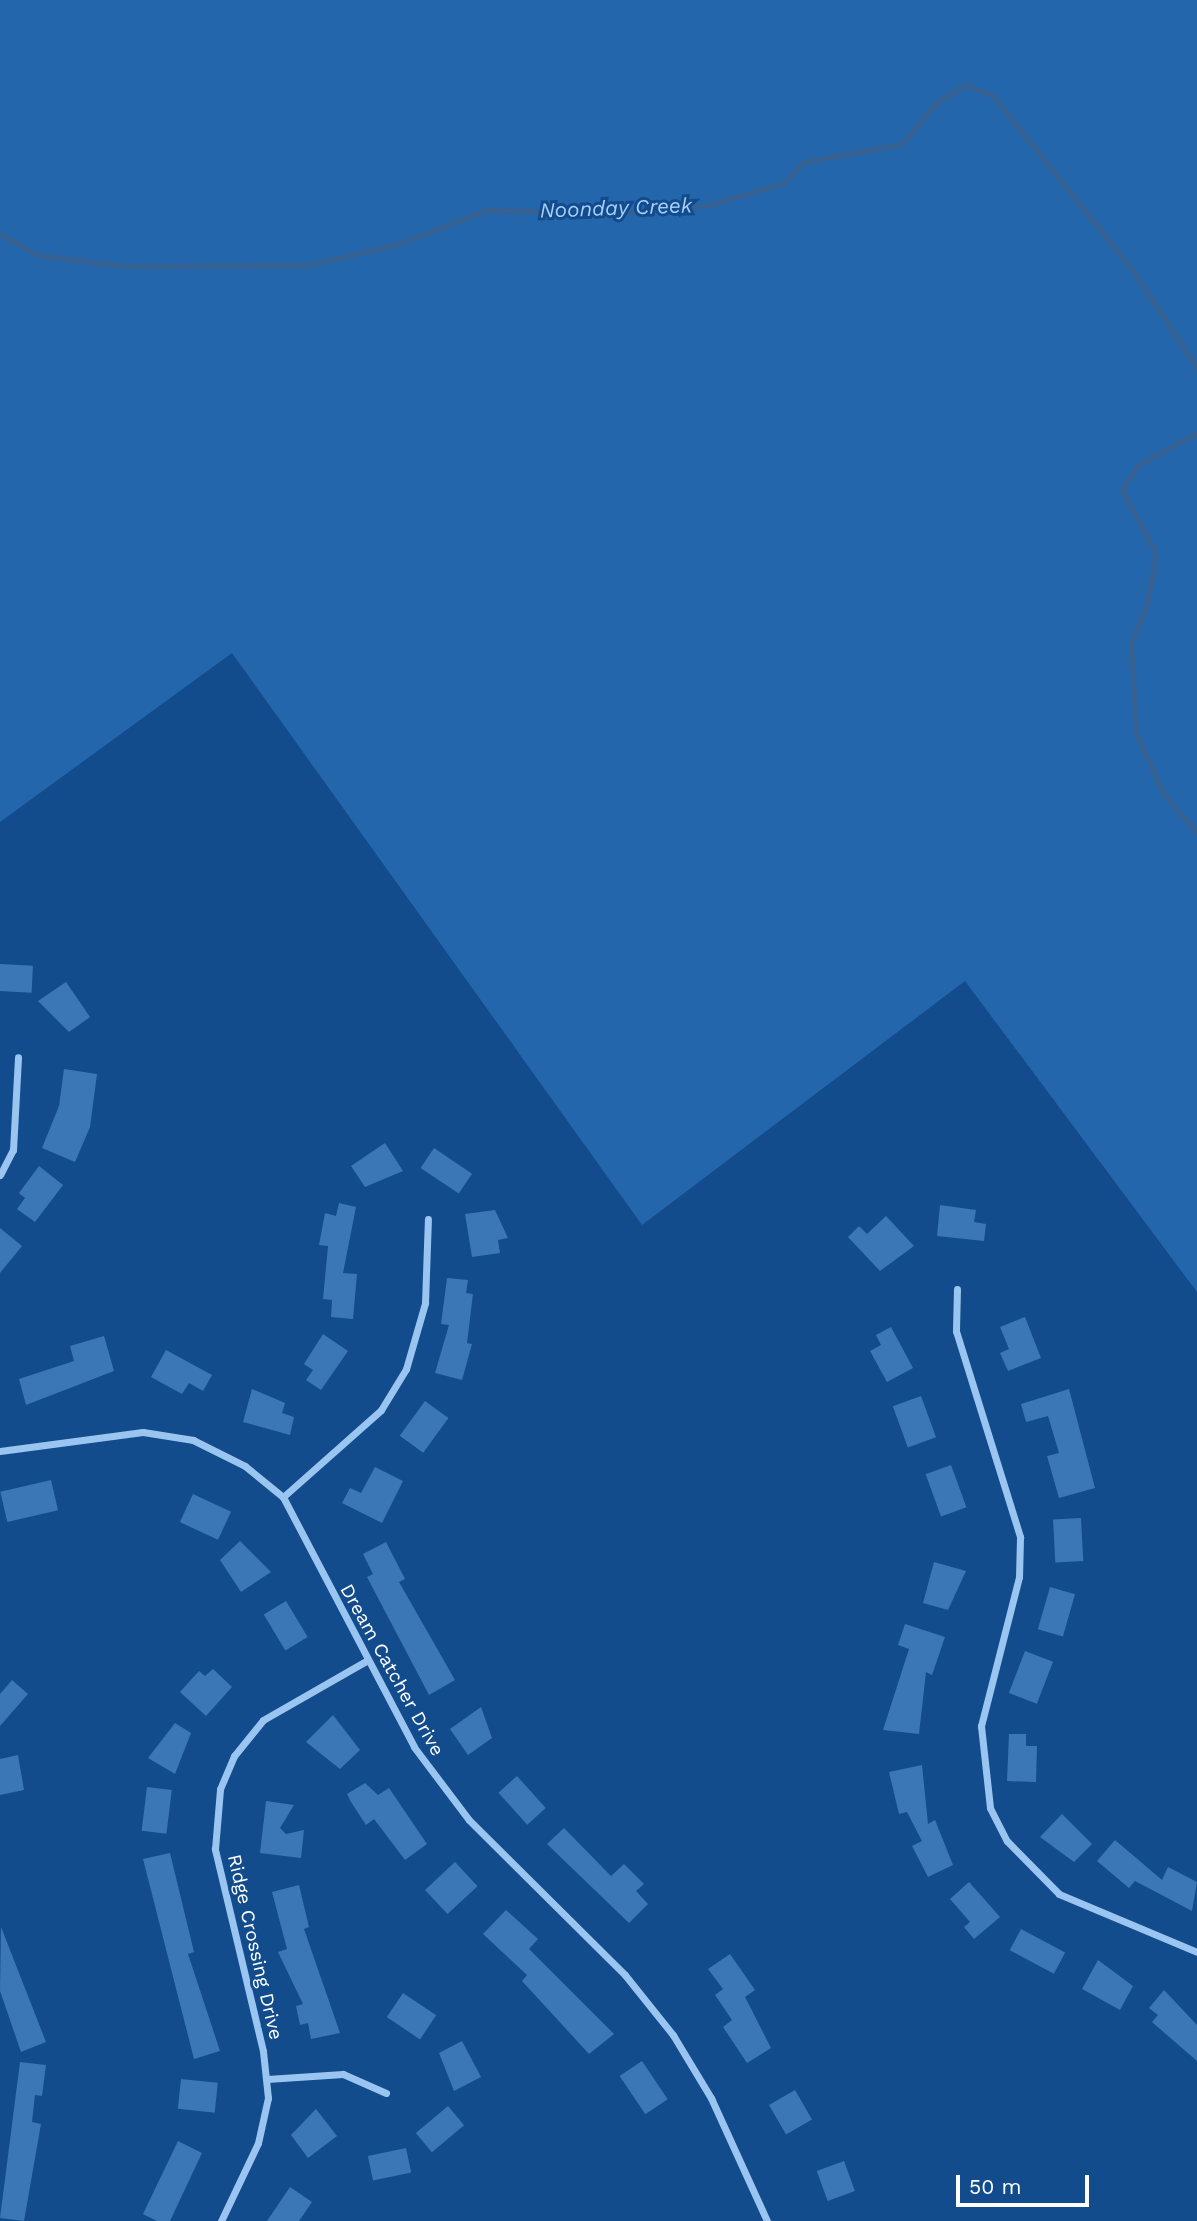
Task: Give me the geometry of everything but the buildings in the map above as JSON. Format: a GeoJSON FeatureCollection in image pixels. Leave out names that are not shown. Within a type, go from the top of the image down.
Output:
{"type":"FeatureCollection","features":[{"type":"Feature","properties":{"kind":"street"},"geometry":{"type":"LineString","coordinates":[[0,1175],[13,1150],[18,1057]]}},
{"type":"Feature","properties":{"kind":"street"},"geometry":{"type":"LineString","coordinates":[[283,1497],[381,1410],[406,1369],[425,1303],[428,1219]]}},
{"type":"Feature","properties":{"kind":"street"},"geometry":{"type":"LineString","coordinates":[[957,1289],[956,1331],[1020,1537],[1018,1577],[981,1726],[990,1808],[1007,1841],[1059,1894],[1197,1952]]}},
{"type":"Feature","properties":{"kind":"street","name":"Dream Catcher Drive"},"geometry":{"type":"LineString","coordinates":[[0,1451],[143,1432],[193,1440],[245,1466],[283,1497],[366,1661],[449,1797],[625,1975],[673,2035],[711,2098],[767,2221]]}},
{"type":"Feature","properties":{"kind":"street","name":"Ridge Crossing Drive"},"geometry":{"type":"LineString","coordinates":[[221,2221],[258,2143],[267,2079],[216,1858],[217,1800],[234,1756],[263,1720],[366,1661]]}},
{"type":"Feature","properties":{"kind":"street"},"geometry":{"type":"LineString","coordinates":[[267,2079],[343,2074],[387,2093]]}},
{"type":"Feature","properties":{"kind":"shaded area"},"geometry":{"type":"Polygon","coordinates":[[[0,0],[1197,0],[1197,1292],[965,981],[642,1225],[232,653],[0,822],[0,0]]]}},
{"type":"Feature","properties":{"kind":"waterway","name":"Noonday Creek"},"geometry":{"type":"LineString","coordinates":[[0,234],[37,255],[126,266],[307,265],[395,245],[487,210],[617,213],[705,206],[783,183],[804,162],[902,144],[937,102],[965,85],[993,96],[1133,271],[1197,368]]}},
{"type":"Feature","properties":{"kind":"waterway","name":"Noonday Creek"},"geometry":{"type":"LineString","coordinates":[[1197,433],[1138,465],[1122,490],[1156,554],[1147,604],[1131,644],[1136,733],[1163,793],[1197,833]]}}]}
